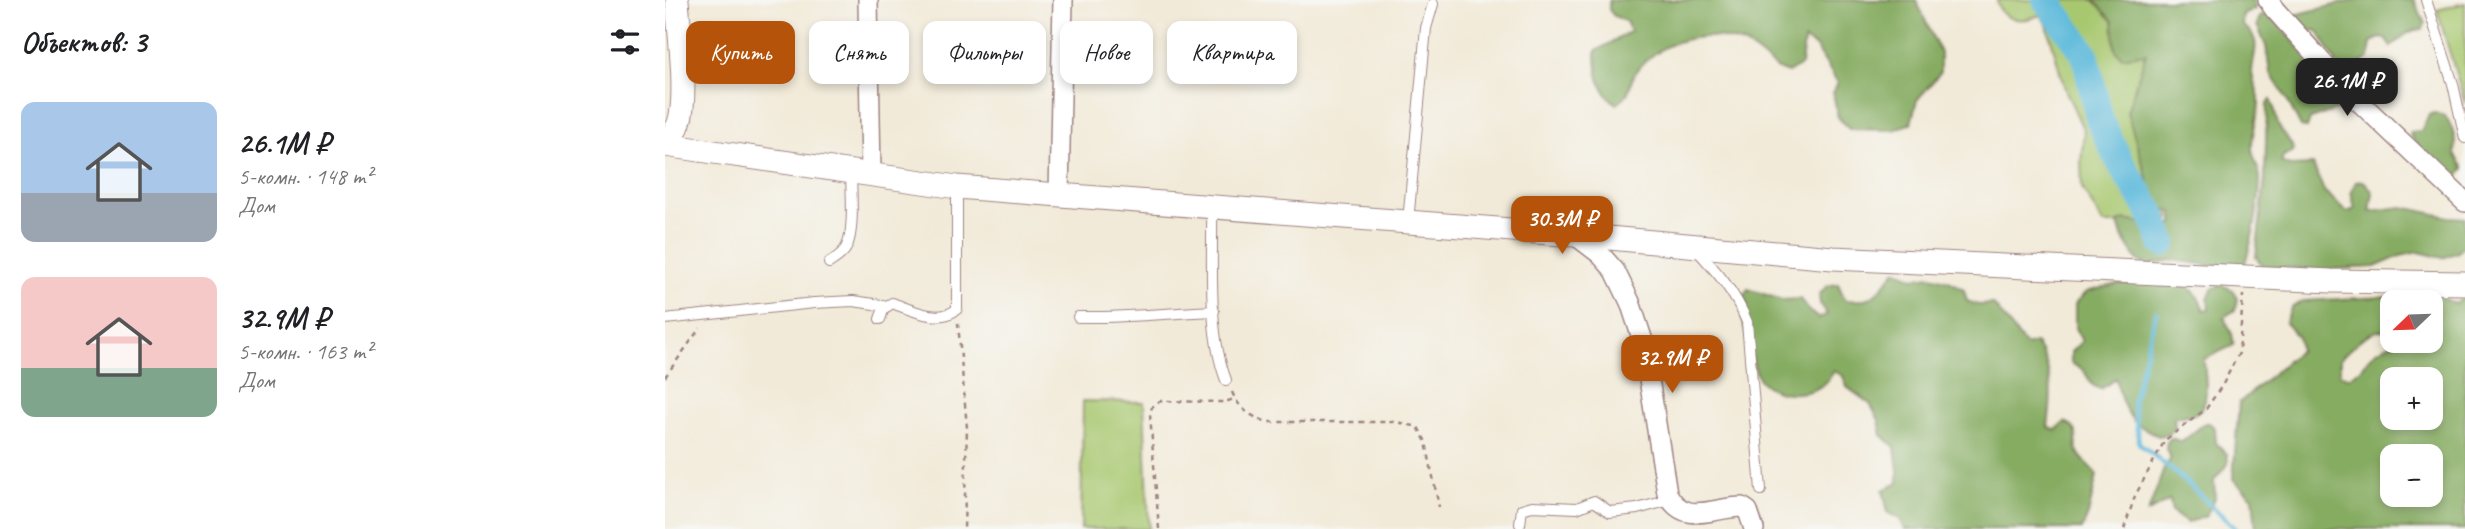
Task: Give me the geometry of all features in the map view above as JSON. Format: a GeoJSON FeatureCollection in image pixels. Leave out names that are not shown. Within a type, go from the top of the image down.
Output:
{"type":"FeatureCollection","features":[{"type":"Feature","properties":{"kind":"street"},"geometry":{"type":"LineString","coordinates":[[665,139],[672,135],[679,124],[683,104],[677,0]]}},
{"type":"Feature","properties":{"kind":"street"},"geometry":{"type":"LineString","coordinates":[[861,173],[868,0]]}},
{"type":"Feature","properties":{"kind":"street"},"geometry":{"type":"LineString","coordinates":[[1059,195],[1063,0]]}},
{"type":"Feature","properties":{"kind":"street"},"geometry":{"type":"LineString","coordinates":[[2269,0],[2351,94],[2465,202]]}},
{"type":"Feature","properties":{"kind":"street"},"geometry":{"type":"LineString","coordinates":[[665,145],[957,187],[1833,258],[2330,281],[2465,283]]}},
{"type":"Feature","properties":{"kind":"street"},"geometry":{"type":"LineString","coordinates":[[1575,235],[1600,254],[1615,271],[1630,302],[1643,341],[1667,493],[1673,506],[1685,512],[1700,513],[1742,507],[1748,511],[1754,529]]}},
{"type":"Feature","properties":{"kind":"lane"},"geometry":{"type":"LineString","coordinates":[[2426,0],[2453,83],[2465,138]]}},
{"type":"Feature","properties":{"kind":"lane"},"geometry":{"type":"LineString","coordinates":[[1408,222],[1426,28],[1433,4]]}},
{"type":"Feature","properties":{"kind":"lane"},"geometry":{"type":"LineString","coordinates":[[829,263],[841,255],[847,246],[861,173]]}},
{"type":"Feature","properties":{"kind":"lane"},"geometry":{"type":"LineString","coordinates":[[880,319],[884,308],[892,303],[936,317],[950,315],[957,309],[957,187]]}},
{"type":"Feature","properties":{"kind":"lane"},"geometry":{"type":"LineString","coordinates":[[1212,208],[1214,311],[1220,365],[1226,380]]}},
{"type":"Feature","properties":{"kind":"lane"},"geometry":{"type":"LineString","coordinates":[[1694,247],[1727,283],[1738,299],[1747,322],[1761,489]]}},
{"type":"Feature","properties":{"kind":"lane"},"geometry":{"type":"LineString","coordinates":[[665,319],[814,303],[853,301],[888,306]]}},
{"type":"Feature","properties":{"kind":"lane"},"geometry":{"type":"LineString","coordinates":[[1078,317],[1117,318],[1153,313],[1214,311]]}},
{"type":"Feature","properties":{"kind":"lane"},"geometry":{"type":"LineString","coordinates":[[1520,524],[1522,509],[1532,506],[1577,508],[1594,501],[1610,512],[1637,509],[1670,500]]}},
{"type":"Feature","properties":{"kind":"path"},"geometry":{"type":"LineString","coordinates":[[2124,529],[2135,496],[2165,440],[2206,409],[2239,353],[2243,277]]}},
{"type":"Feature","properties":{"kind":"path"},"geometry":{"type":"LineString","coordinates":[[957,309],[967,428],[964,529]]}},
{"type":"Feature","properties":{"kind":"path"},"geometry":{"type":"LineString","coordinates":[[665,377],[699,330],[703,314]]}},
{"type":"Feature","properties":{"kind":"path"},"geometry":{"type":"LineString","coordinates":[[1226,380],[1234,398],[1252,417],[1268,422],[1397,422],[1418,427],[1426,443],[1439,507]]}},
{"type":"Feature","properties":{"kind":"path"},"geometry":{"type":"LineString","coordinates":[[1159,529],[1150,414],[1152,407],[1160,401],[1225,402],[1234,398]]}},
{"type":"Feature","properties":{"kind":"green space"},"geometry":{"type":"Polygon","coordinates":[[[1609,0],[1916,0],[1940,53],[1940,73],[1917,100],[1911,123],[1894,130],[1849,129],[1838,117],[1833,93],[1838,83],[1815,46],[1804,40],[1801,65],[1788,73],[1738,42],[1723,38],[1692,38],[1677,42],[1649,58],[1634,74],[1629,91],[1616,104],[1600,81],[1596,51],[1630,32],[1626,21],[1614,16],[1609,10],[1609,0]]]}},
{"type":"Feature","properties":{"kind":"green space"},"geometry":{"type":"Polygon","coordinates":[[[1997,0],[2105,0],[2148,63],[2169,207],[2170,218],[2164,229],[2103,224],[2082,188],[2084,131],[2065,89],[2047,25],[2040,15],[2027,19],[2007,17],[1999,8],[1997,0]]]}},
{"type":"Feature","properties":{"kind":"green space"},"geometry":{"type":"Polygon","coordinates":[[[2094,0],[2254,0],[2255,9],[2243,15],[2242,25],[2253,36],[2256,48],[2252,73],[2259,105],[2252,148],[2260,179],[2255,225],[2243,270],[2173,260],[2148,265],[2138,261],[2122,236],[2118,223],[2125,220],[2173,224],[2173,212],[2158,207],[2127,112],[2146,53],[2122,57],[2115,49],[2113,21],[2094,0]]]}},
{"type":"Feature","properties":{"kind":"green space"},"geometry":{"type":"Polygon","coordinates":[[[2356,0],[2414,0],[2425,23],[2423,29],[2408,33],[2391,47],[2385,39],[2371,42],[2369,58],[2357,66],[2354,75],[2348,76],[2340,69],[2318,31],[2298,29],[2290,20],[2298,14],[2356,0]]]}},
{"type":"Feature","properties":{"kind":"green space"},"geometry":{"type":"Polygon","coordinates":[[[2465,3],[2465,104],[2437,10],[2465,3]]]}},
{"type":"Feature","properties":{"kind":"green space"},"geometry":{"type":"Polygon","coordinates":[[[2270,15],[2337,88],[2344,107],[2310,119],[2307,128],[2301,127],[2270,73],[2266,46],[2257,25],[2260,16],[2270,15]]]}},
{"type":"Feature","properties":{"kind":"green space"},"geometry":{"type":"Polygon","coordinates":[[[2271,100],[2278,124],[2294,151],[2283,156],[2281,162],[2290,166],[2313,165],[2324,191],[2347,212],[2355,209],[2351,191],[2356,182],[2364,181],[2373,192],[2370,211],[2403,207],[2465,218],[2465,246],[2443,258],[2419,252],[2400,256],[2375,267],[2318,270],[2263,266],[2256,257],[2265,179],[2267,104],[2271,100]]]}},
{"type":"Feature","properties":{"kind":"green space"},"geometry":{"type":"Polygon","coordinates":[[[2434,113],[2445,116],[2454,134],[2455,154],[2464,168],[2456,180],[2436,169],[2410,135],[2411,132],[2421,131],[2429,115],[2434,113]]]}},
{"type":"Feature","properties":{"kind":"green space"},"geometry":{"type":"Polygon","coordinates":[[[1896,270],[1913,278],[1931,276],[1949,281],[1964,290],[1967,301],[1978,305],[1993,304],[2026,346],[2035,343],[2049,372],[2051,394],[2048,427],[2056,430],[2065,422],[2071,425],[2076,432],[2078,452],[2097,475],[2082,529],[1905,529],[1900,519],[1888,512],[1883,490],[1898,483],[1895,447],[1882,435],[1879,420],[1870,404],[1847,387],[1843,376],[1834,371],[1824,384],[1800,393],[1781,392],[1765,385],[1759,379],[1742,316],[1747,307],[1744,295],[1748,289],[1782,300],[1800,299],[1819,319],[1827,314],[1820,304],[1819,295],[1827,286],[1838,284],[1845,300],[1863,300],[1875,294],[1896,270]]]}},
{"type":"Feature","properties":{"kind":"green space"},"geometry":{"type":"Polygon","coordinates":[[[2168,283],[2192,290],[2204,310],[2209,309],[2208,299],[2212,289],[2222,285],[2233,290],[2238,299],[2235,310],[2224,317],[2234,345],[2204,359],[2206,396],[2201,409],[2193,414],[2174,418],[2175,428],[2169,434],[2158,436],[2130,417],[2122,401],[2116,378],[2101,389],[2093,386],[2084,371],[2071,363],[2071,352],[2082,341],[2075,328],[2075,304],[2086,292],[2117,284],[2168,283]]]}},
{"type":"Feature","properties":{"kind":"green space"},"geometry":{"type":"Polygon","coordinates":[[[2380,297],[2380,331],[2357,342],[2340,359],[2340,374],[2348,377],[2361,369],[2380,349],[2380,354],[2443,354],[2443,298],[2455,304],[2465,297],[2465,529],[2256,529],[2253,497],[2233,479],[2239,403],[2300,350],[2298,337],[2285,323],[2291,308],[2303,301],[2380,297]]]}},
{"type":"Feature","properties":{"kind":"green space"},"geometry":{"type":"Polygon","coordinates":[[[1083,401],[1144,402],[1149,529],[1081,529],[1083,401]]]}},
{"type":"Feature","properties":{"kind":"green space"},"geometry":{"type":"Polygon","coordinates":[[[2205,423],[2215,428],[2216,443],[2227,454],[2228,464],[2214,480],[2215,498],[2206,516],[2187,523],[2172,512],[2170,500],[2148,512],[2164,469],[2171,458],[2166,449],[2167,442],[2171,438],[2182,442],[2205,423]]]}},
{"type":"Feature","properties":{"kind":"waterway"},"geometry":{"type":"LineString","coordinates":[[2046,0],[2085,54],[2100,121],[2121,164],[2152,214],[2163,243]]}},
{"type":"Feature","properties":{"kind":"waterway"},"geometry":{"type":"LineString","coordinates":[[2156,312],[2133,402],[2139,443],[2236,529]]}}]}
